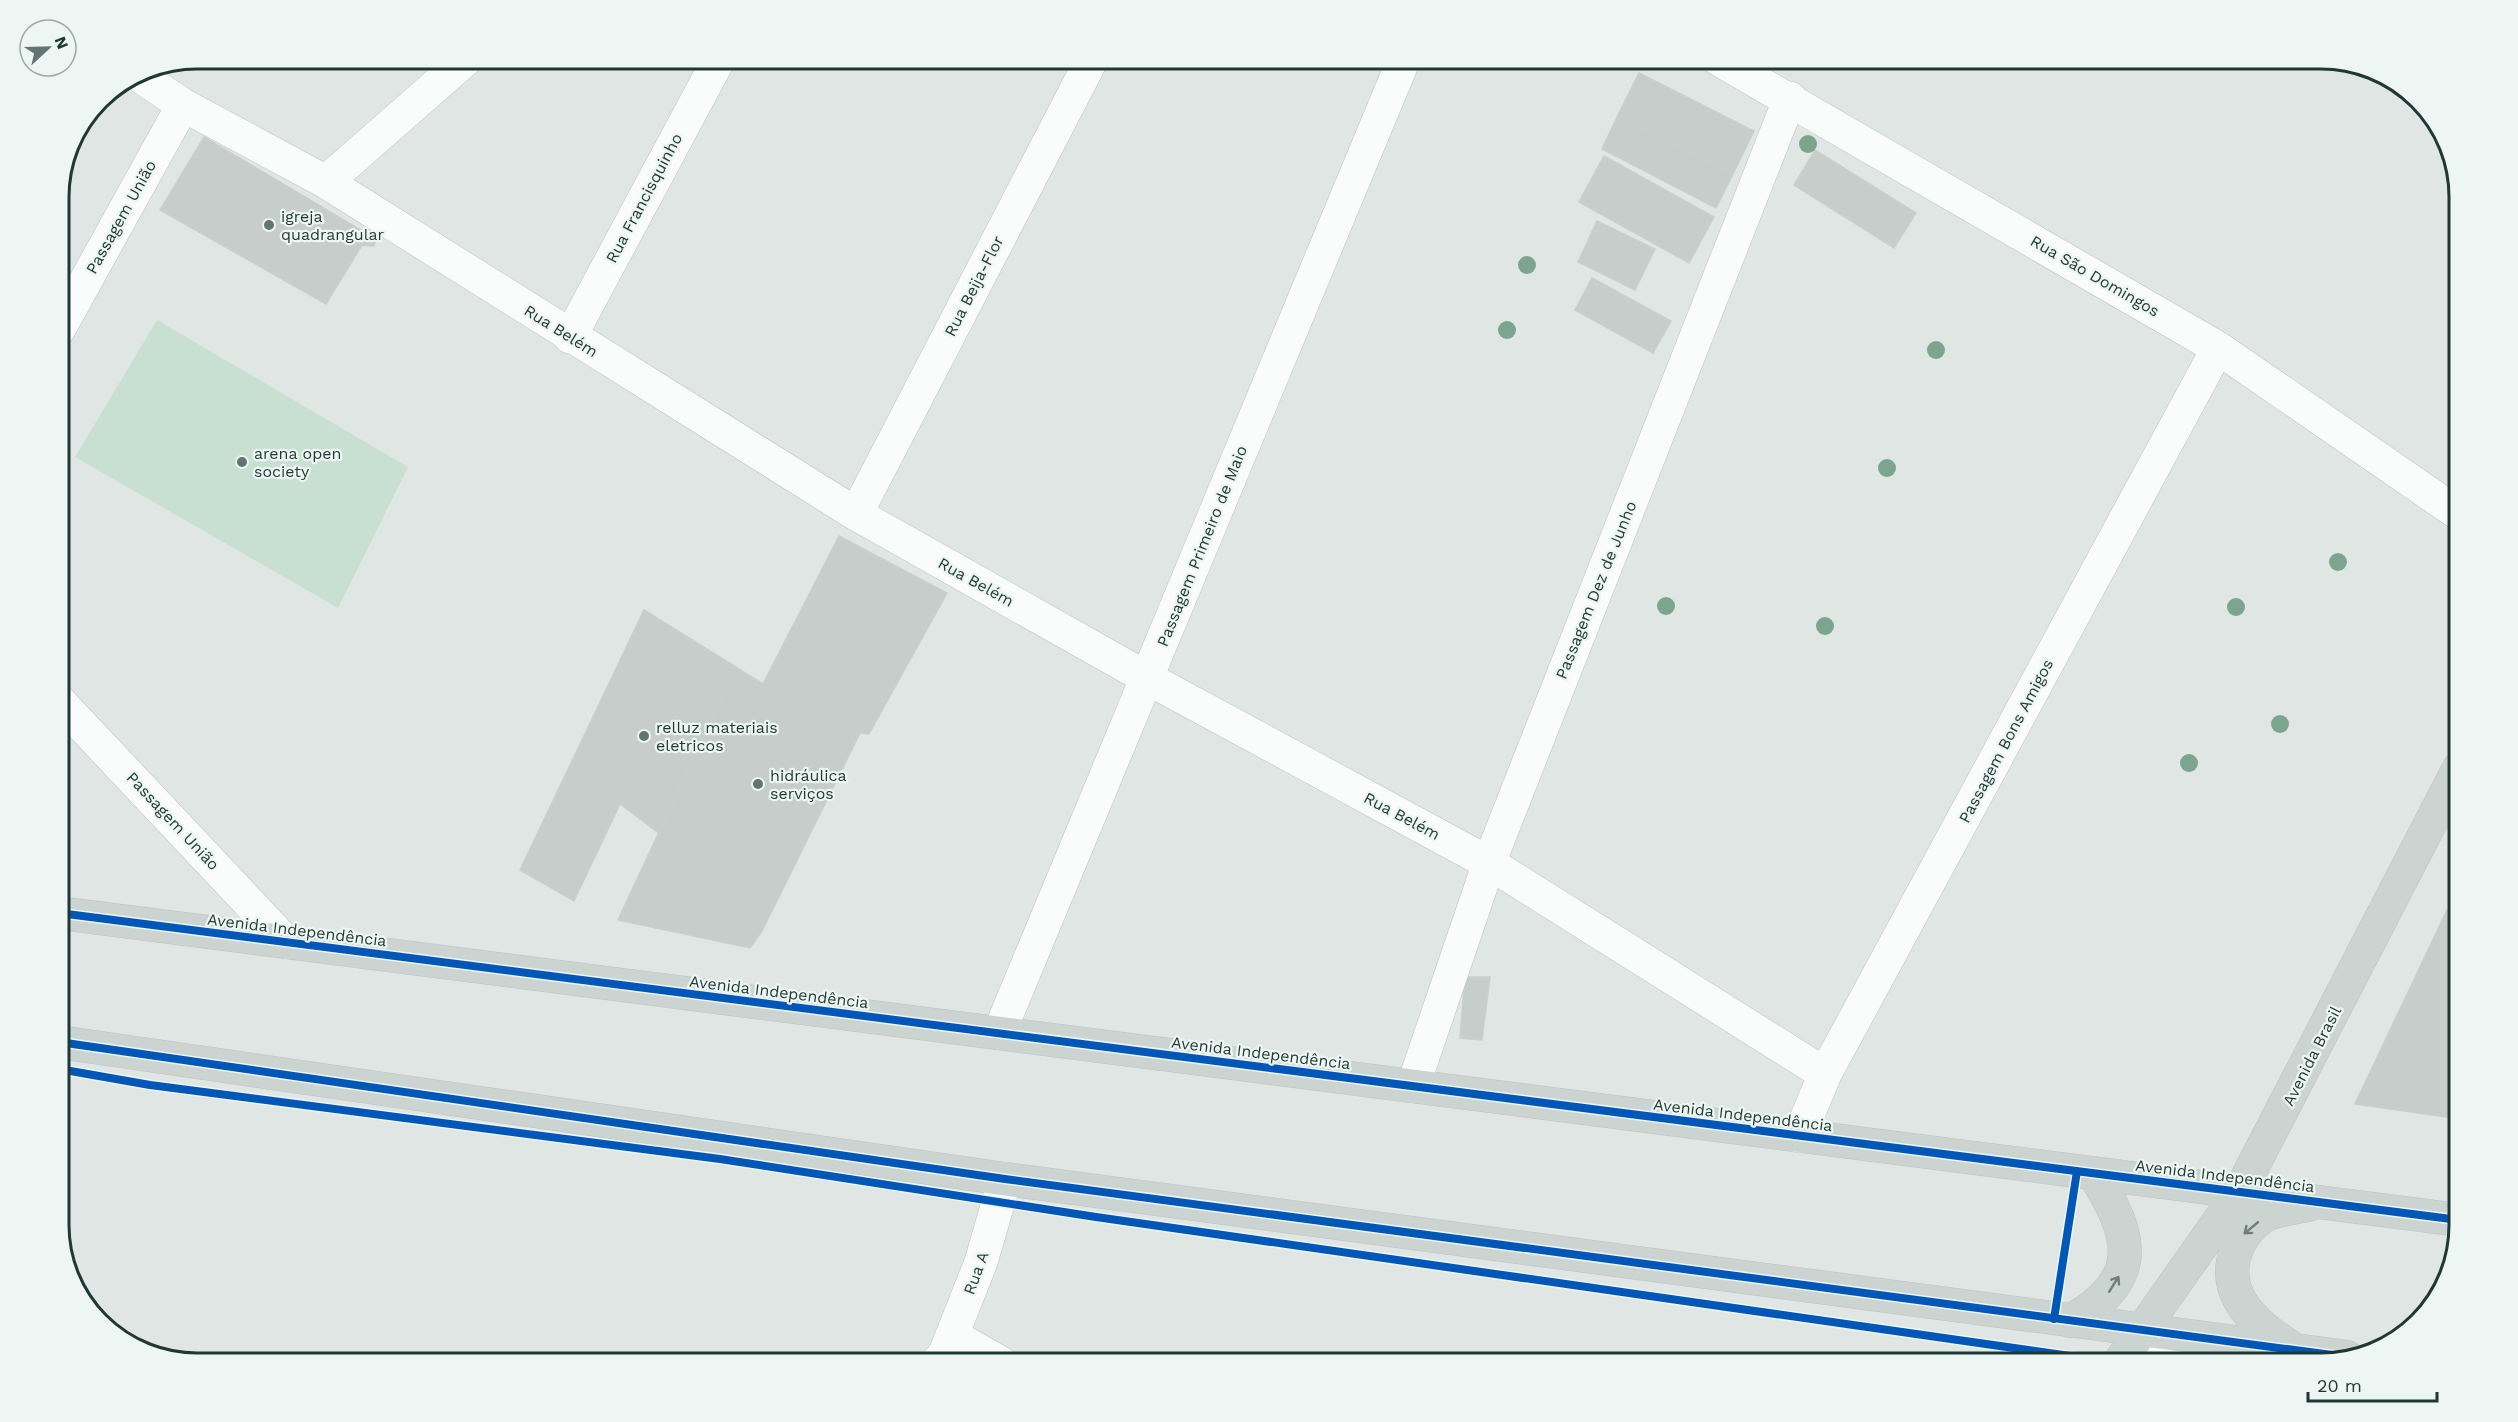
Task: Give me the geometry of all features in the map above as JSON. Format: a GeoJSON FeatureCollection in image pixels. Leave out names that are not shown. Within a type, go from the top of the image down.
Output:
{"type":"FeatureCollection","features":[{"type":"Feature","properties":{"kind":"main road","name":"Avenida Brasil"},"geometry":{"type":"LineString","coordinates":[[2126,1353],[2240,1191],[2449,787]]}},
{"type":"Feature","properties":{"kind":"main road","name":"Avenida Independência"},"geometry":{"type":"LineString","coordinates":[[69,914],[2449,1218]]}},
{"type":"Feature","properties":{"kind":"main road"},"geometry":{"type":"LineString","coordinates":[[69,1043],[1005,1179],[2320,1353]]}},
{"type":"Feature","properties":{"kind":"main road"},"geometry":{"type":"LineString","coordinates":[[2070,1321],[2096,1307],[2115,1286],[2123,1268],[2124,1233],[2115,1207],[2093,1173]]}},
{"type":"Feature","properties":{"kind":"main road"},"geometry":{"type":"LineString","coordinates":[[2294,1349],[2269,1333],[2247,1311],[2234,1288],[2231,1260],[2245,1232],[2270,1213],[2324,1201]]}},
{"type":"Feature","properties":{"kind":"street"},"geometry":{"type":"LineString","coordinates":[[326,182],[454,69]]}},
{"type":"Feature","properties":{"kind":"street","name":"Rua Francisquinho"},"geometry":{"type":"LineString","coordinates":[[570,337],[713,69]]}},
{"type":"Feature","properties":{"kind":"street","name":"Rua Beija-Flor"},"geometry":{"type":"LineString","coordinates":[[856,514],[1086,69]]}},
{"type":"Feature","properties":{"kind":"street","name":"Passagem Primeiro de Maio"},"geometry":{"type":"LineString","coordinates":[[999,1034],[1399,69]]}},
{"type":"Feature","properties":{"kind":"street","name":"Rua São Domingos"},"geometry":{"type":"LineString","coordinates":[[1738,69],[2218,348],[2449,507]]}},
{"type":"Feature","properties":{"kind":"street","name":"Rua Belém"},"geometry":{"type":"LineString","coordinates":[[146,80],[183,105],[326,182],[570,337],[856,514],[1147,678],[1489,863],[1825,1074]]}},
{"type":"Feature","properties":{"kind":"street","name":"Passagem Dez de Junho"},"geometry":{"type":"LineString","coordinates":[[1413,1086],[1489,863],[1790,98]]}},
{"type":"Feature","properties":{"kind":"street","name":"Passagem União"},"geometry":{"type":"LineString","coordinates":[[69,311],[183,105]]}},
{"type":"Feature","properties":{"kind":"street","name":"Passagem Bons Amigos"},"geometry":{"type":"LineString","coordinates":[[1799,1136],[1825,1074],[2218,348]]}},
{"type":"Feature","properties":{"kind":"street","name":"Passagem União"},"geometry":{"type":"LineString","coordinates":[[69,712],[286,942]]}},
{"type":"Feature","properties":{"kind":"street","name":"Rua A"},"geometry":{"type":"LineString","coordinates":[[943,1353],[981,1262],[1005,1179]]}},
{"type":"Feature","properties":{"kind":"street"},"geometry":{"type":"LineString","coordinates":[[2142,1329],[2165,1353]]}},
{"type":"Feature","properties":{"kind":"street"},"geometry":{"type":"LineString","coordinates":[[952,1335],[982,1353]]}},
{"type":"Feature","properties":{"kind":"green space","name":"arena open society"},"geometry":{"type":"Polygon","coordinates":[[[157,320],[408,467],[338,608],[75,457],[157,320]]]}},
{"type":"Feature","properties":{"kind":"building"},"geometry":{"type":"Polygon","coordinates":[[[1639,73],[1754,131],[1733,174],[1618,115],[1639,73]]]}},
{"type":"Feature","properties":{"kind":"building"},"geometry":{"type":"Polygon","coordinates":[[[1618,115],[1733,174],[1716,208],[1602,149],[1618,115]]]}},
{"type":"Feature","properties":{"kind":"building","name":"igreja quadrangular"},"geometry":{"type":"Polygon","coordinates":[[[204,137],[376,239],[374,246],[362,245],[326,304],[160,210],[204,137]]]}},
{"type":"Feature","properties":{"kind":"building"},"geometry":{"type":"Polygon","coordinates":[[[1815,150],[1916,213],[1894,248],[1794,185],[1815,150]]]}},
{"type":"Feature","properties":{"kind":"building"},"geometry":{"type":"Polygon","coordinates":[[[1604,156],[1714,217],[1689,263],[1579,202],[1604,156]]]}},
{"type":"Feature","properties":{"kind":"building"},"geometry":{"type":"Polygon","coordinates":[[[1597,221],[1655,249],[1635,290],[1578,262],[1597,221]]]}},
{"type":"Feature","properties":{"kind":"building"},"geometry":{"type":"Polygon","coordinates":[[[1592,278],[1671,321],[1653,353],[1575,310],[1592,278]]]}},
{"type":"Feature","properties":{"kind":"building","name":"hidráulica serviços"},"geometry":{"type":"Polygon","coordinates":[[[839,536],[947,593],[869,734],[860,733],[762,931],[750,948],[618,920],[736,667],[763,684],[839,536]]]}},
{"type":"Feature","properties":{"kind":"building","name":"relluz materiais eletricos"},"geometry":{"type":"Polygon","coordinates":[[[644,610],[736,667],[659,833],[620,804],[574,901],[520,870],[644,610]]]}},
{"type":"Feature","properties":{"kind":"building"},"geometry":{"type":"Polygon","coordinates":[[[2447,910],[2449,912],[2449,1118],[2355,1104],[2447,910]]]}},
{"type":"Feature","properties":{"kind":"building"},"geometry":{"type":"Polygon","coordinates":[[[1465,977],[1490,977],[1482,1040],[1460,1038],[1465,977]]]}},
{"type":"Feature","properties":{"kind":"cycle path"},"geometry":{"type":"LineString","coordinates":[[69,914],[2449,1219]]}},
{"type":"Feature","properties":{"kind":"cycle path"},"geometry":{"type":"LineString","coordinates":[[69,1043],[1005,1179],[2317,1353]]}},
{"type":"Feature","properties":{"kind":"cycle path"},"geometry":{"type":"LineString","coordinates":[[69,1071],[150,1085],[720,1159],[1096,1217],[2049,1353]]}},
{"type":"Feature","properties":{"kind":"cycle path"},"geometry":{"type":"LineString","coordinates":[[2054,1319],[2077,1171]]}},
{"type":"Feature","properties":{"kind":"place","name":"igreja quadrangular"},"geometry":{"type":"Point","coordinates":[269,225]}},
{"type":"Feature","properties":{"kind":"place","name":"arena open society"},"geometry":{"type":"Point","coordinates":[242,462]}},
{"type":"Feature","properties":{"kind":"place","name":"relluz materiais eletricos"},"geometry":{"type":"Point","coordinates":[644,736]}},
{"type":"Feature","properties":{"kind":"place","name":"hidráulica serviços"},"geometry":{"type":"Point","coordinates":[758,784]}}]}
